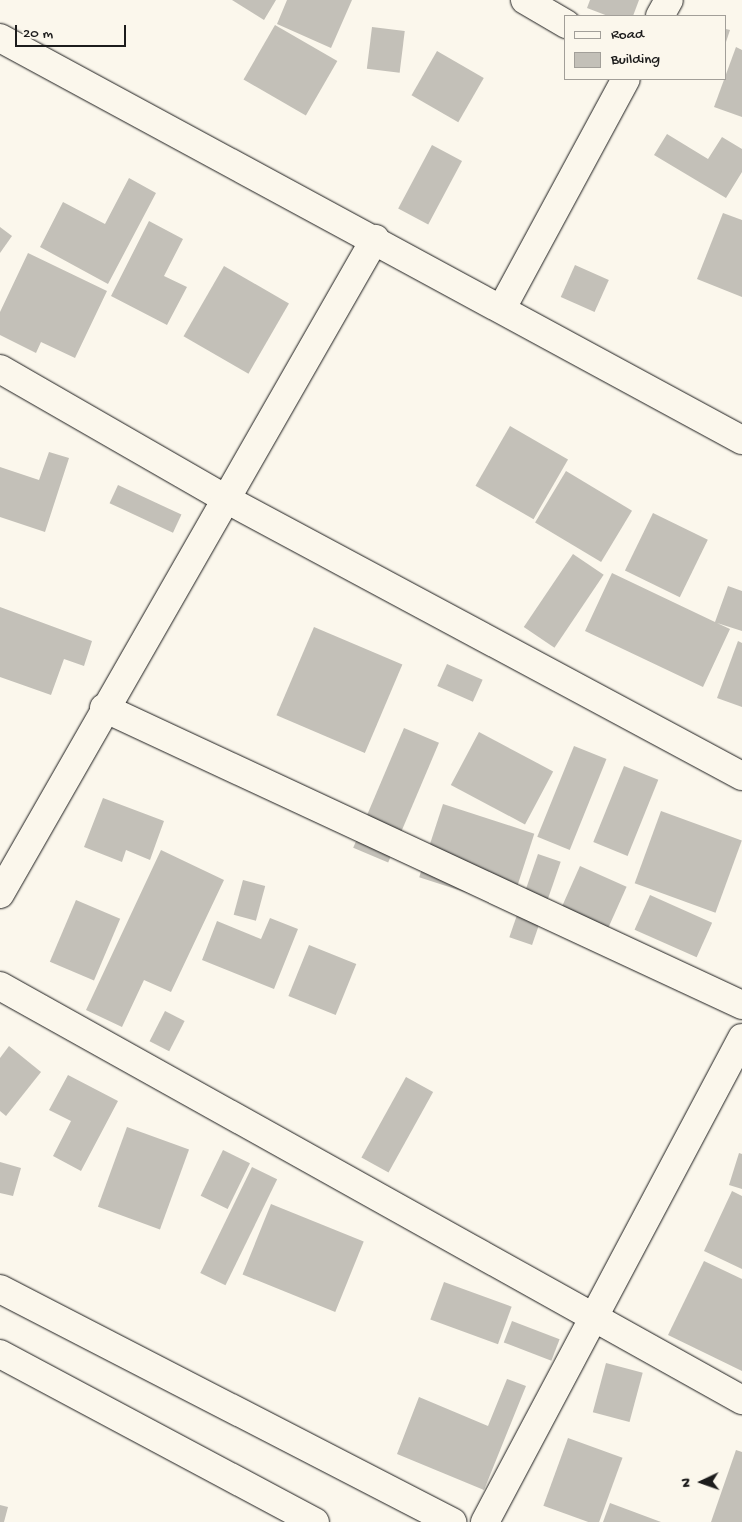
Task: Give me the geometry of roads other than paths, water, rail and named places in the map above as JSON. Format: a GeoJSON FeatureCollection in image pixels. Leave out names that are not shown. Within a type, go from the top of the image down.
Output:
{"type":"FeatureCollection","features":[{"type":"Feature","properties":{"kind":"street"},"geometry":{"type":"LineString","coordinates":[[525,0],[564,23]]}},
{"type":"Feature","properties":{"kind":"street"},"geometry":{"type":"LineString","coordinates":[[661,15],[669,0]]}},
{"type":"Feature","properties":{"kind":"street"},"geometry":{"type":"LineString","coordinates":[[0,38],[741,438]]}},
{"type":"Feature","properties":{"kind":"street"},"geometry":{"type":"LineString","coordinates":[[502,308],[625,80]]}},
{"type":"Feature","properties":{"kind":"street"},"geometry":{"type":"LineString","coordinates":[[0,894],[224,498],[375,239]]}},
{"type":"Feature","properties":{"kind":"street"},"geometry":{"type":"LineString","coordinates":[[0,369],[224,498],[742,776]]}},
{"type":"Feature","properties":{"kind":"street"},"geometry":{"type":"LineString","coordinates":[[104,708],[742,1005]]}},
{"type":"Feature","properties":{"kind":"street"},"geometry":{"type":"LineString","coordinates":[[0,986],[742,1400]]}},
{"type":"Feature","properties":{"kind":"street"},"geometry":{"type":"LineString","coordinates":[[485,1522],[742,1038]]}},
{"type":"Feature","properties":{"kind":"street"},"geometry":{"type":"LineString","coordinates":[[0,1288],[452,1522]]}},
{"type":"Feature","properties":{"kind":"street"},"geometry":{"type":"LineString","coordinates":[[0,1354],[316,1522]]}}]}
